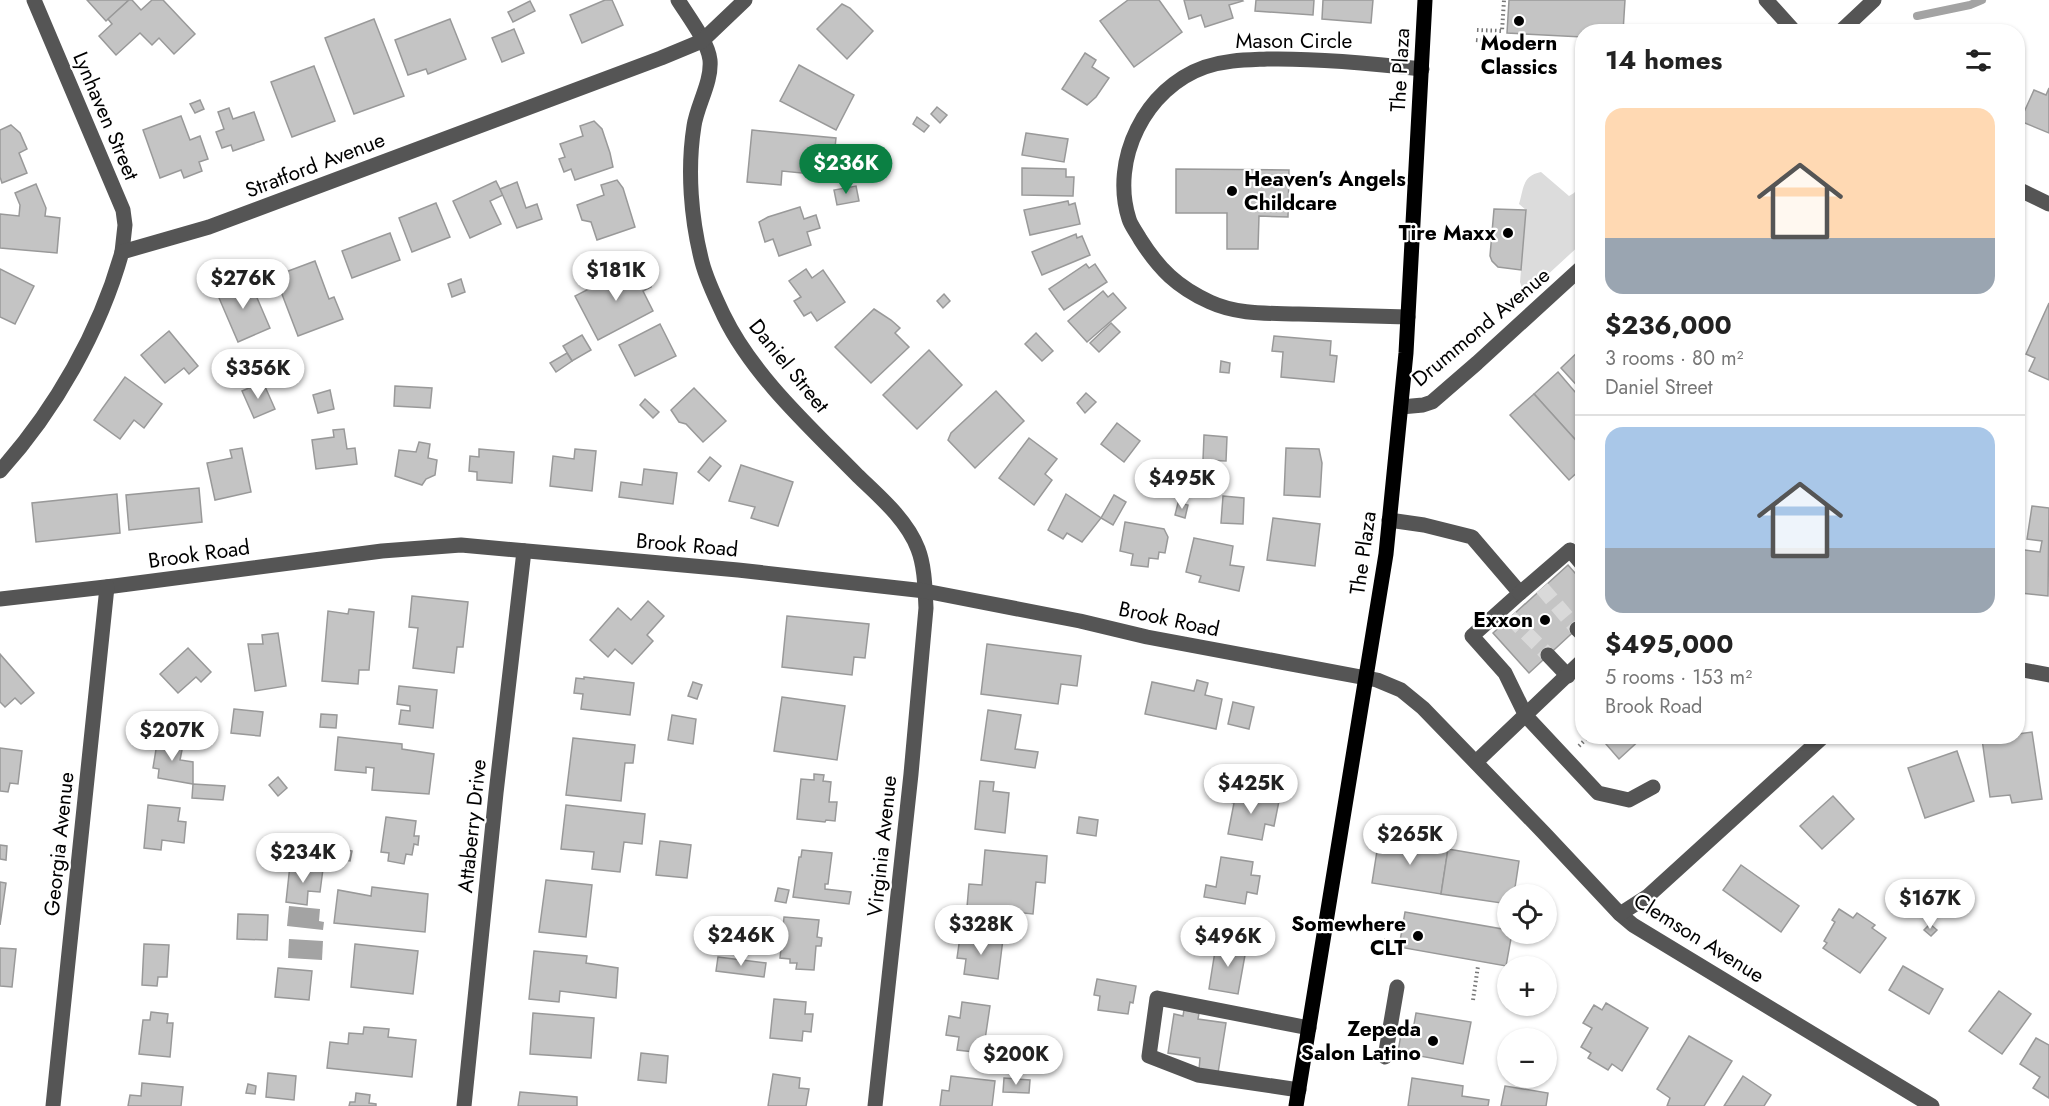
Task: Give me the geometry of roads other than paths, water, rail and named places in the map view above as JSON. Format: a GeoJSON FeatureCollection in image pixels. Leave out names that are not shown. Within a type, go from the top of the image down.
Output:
{"type":"FeatureCollection","features":[{"type":"Feature","properties":{"kind":"main road","name":"The Plaza"},"geometry":{"type":"LineString","coordinates":[[1296,1106],[1386,554],[1408,317],[1425,0]]}},
{"type":"Feature","properties":{"kind":"street","name":"Lynhaven Street"},"geometry":{"type":"LineString","coordinates":[[34,0],[123,210],[122,252]]}},
{"type":"Feature","properties":{"kind":"street","name":"Daniel Street"},"geometry":{"type":"LineString","coordinates":[[678,0],[702,41],[710,61],[709,73],[694,124],[690,164],[694,220],[708,281],[726,319],[756,366],[792,408],[896,514],[911,535],[919,550],[925,591]]}},
{"type":"Feature","properties":{"kind":"street","name":"Stratford Avenue"},"geometry":{"type":"LineString","coordinates":[[122,252],[209,227],[702,41],[745,0]]}},
{"type":"Feature","properties":{"kind":"street"},"geometry":{"type":"LineString","coordinates":[[1766,0],[1788,24]]}},
{"type":"Feature","properties":{"kind":"street"},"geometry":{"type":"LineString","coordinates":[[1848,24],[1874,0]]}},
{"type":"Feature","properties":{"kind":"street","name":"Mason Circle"},"geometry":{"type":"LineString","coordinates":[[1408,317],[1240,312],[1210,303],[1180,285],[1155,263],[1129,221],[1124,195],[1125,169],[1129,146],[1138,125],[1157,100],[1176,83],[1202,68],[1230,60],[1293,59],[1365,62],[1422,69]]}},
{"type":"Feature","properties":{"kind":"street"},"geometry":{"type":"LineString","coordinates":[[2025,192],[2049,204]]}},
{"type":"Feature","properties":{"kind":"street"},"geometry":{"type":"LineString","coordinates":[[0,471],[44,415],[62,386],[94,327],[122,252]]}},
{"type":"Feature","properties":{"kind":"street","name":"Drummond Avenue"},"geometry":{"type":"LineString","coordinates":[[1401,407],[1432,402],[1575,273]]}},
{"type":"Feature","properties":{"kind":"street"},"geometry":{"type":"LineString","coordinates":[[1389,520],[1424,525],[1472,537],[1520,593]]}},
{"type":"Feature","properties":{"kind":"street","name":"Brook Road"},"geometry":{"type":"LineString","coordinates":[[0,599],[378,551],[461,545],[738,570],[925,591],[1080,621],[1147,637],[1365,678]]}},
{"type":"Feature","properties":{"kind":"street"},"geometry":{"type":"LineString","coordinates":[[1575,556],[1570,550],[1538,584],[1520,593],[1506,613],[1472,636],[1505,672],[1526,716],[1598,793],[1629,800],[1653,787]]}},
{"type":"Feature","properties":{"kind":"street","name":"Attaberry Drive"},"geometry":{"type":"LineString","coordinates":[[464,1106],[524,551]]}},
{"type":"Feature","properties":{"kind":"street","name":"Georgia Avenue"},"geometry":{"type":"LineString","coordinates":[[53,1106],[107,587]]}},
{"type":"Feature","properties":{"kind":"street","name":"Virginia Avenue"},"geometry":{"type":"LineString","coordinates":[[875,1106],[911,774],[926,608],[925,591]]}},
{"type":"Feature","properties":{"kind":"street"},"geometry":{"type":"LineString","coordinates":[[1548,655],[1568,676]]}},
{"type":"Feature","properties":{"kind":"street"},"geometry":{"type":"LineString","coordinates":[[1476,762],[1575,669]]}},
{"type":"Feature","properties":{"kind":"street"},"geometry":{"type":"LineString","coordinates":[[2025,670],[2049,675]]}},
{"type":"Feature","properties":{"kind":"street","name":"Clemson Avenue"},"geometry":{"type":"LineString","coordinates":[[1365,678],[1401,690],[1423,708],[1633,925],[1932,1106]]}},
{"type":"Feature","properties":{"kind":"street"},"geometry":{"type":"LineString","coordinates":[[1620,914],[1648,896],[1815,744]]}},
{"type":"Feature","properties":{"kind":"street"},"geometry":{"type":"LineString","coordinates":[[1384,1057],[1397,987]]}},
{"type":"Feature","properties":{"kind":"street"},"geometry":{"type":"LineString","coordinates":[[1299,1090],[1198,1075],[1149,1056],[1157,998],[1308,1028]]}},
{"type":"Feature","properties":{"kind":"waterway"},"geometry":{"type":"LineString","coordinates":[[1917,16],[1970,5],[1982,0]]}},
{"type":"Feature","properties":{"kind":"tunnel"},"geometry":{"type":"LineString","coordinates":[[1542,588],[1575,627]]}},
{"type":"Feature","properties":{"kind":"tunnel"},"geometry":{"type":"LineString","coordinates":[[1510,617],[1548,655]]}},
{"type":"Feature","properties":{"kind":"place","name":"Modern Classics"},"geometry":{"type":"Point","coordinates":[1519,21]}},
{"type":"Feature","properties":{"kind":"place","name":"Heaven's Angels Childcare"},"geometry":{"type":"Point","coordinates":[1232,191]}},
{"type":"Feature","properties":{"kind":"place","name":"Tire Maxx"},"geometry":{"type":"Point","coordinates":[1508,233]}},
{"type":"Feature","properties":{"kind":"place","name":"Exxon"},"geometry":{"type":"Point","coordinates":[1545,620]}},
{"type":"Feature","properties":{"kind":"place","name":"Somewhere CLT"},"geometry":{"type":"Point","coordinates":[1418,936]}},
{"type":"Feature","properties":{"kind":"place","name":"Zepeda Salon Latino"},"geometry":{"type":"Point","coordinates":[1433,1041]}}]}
